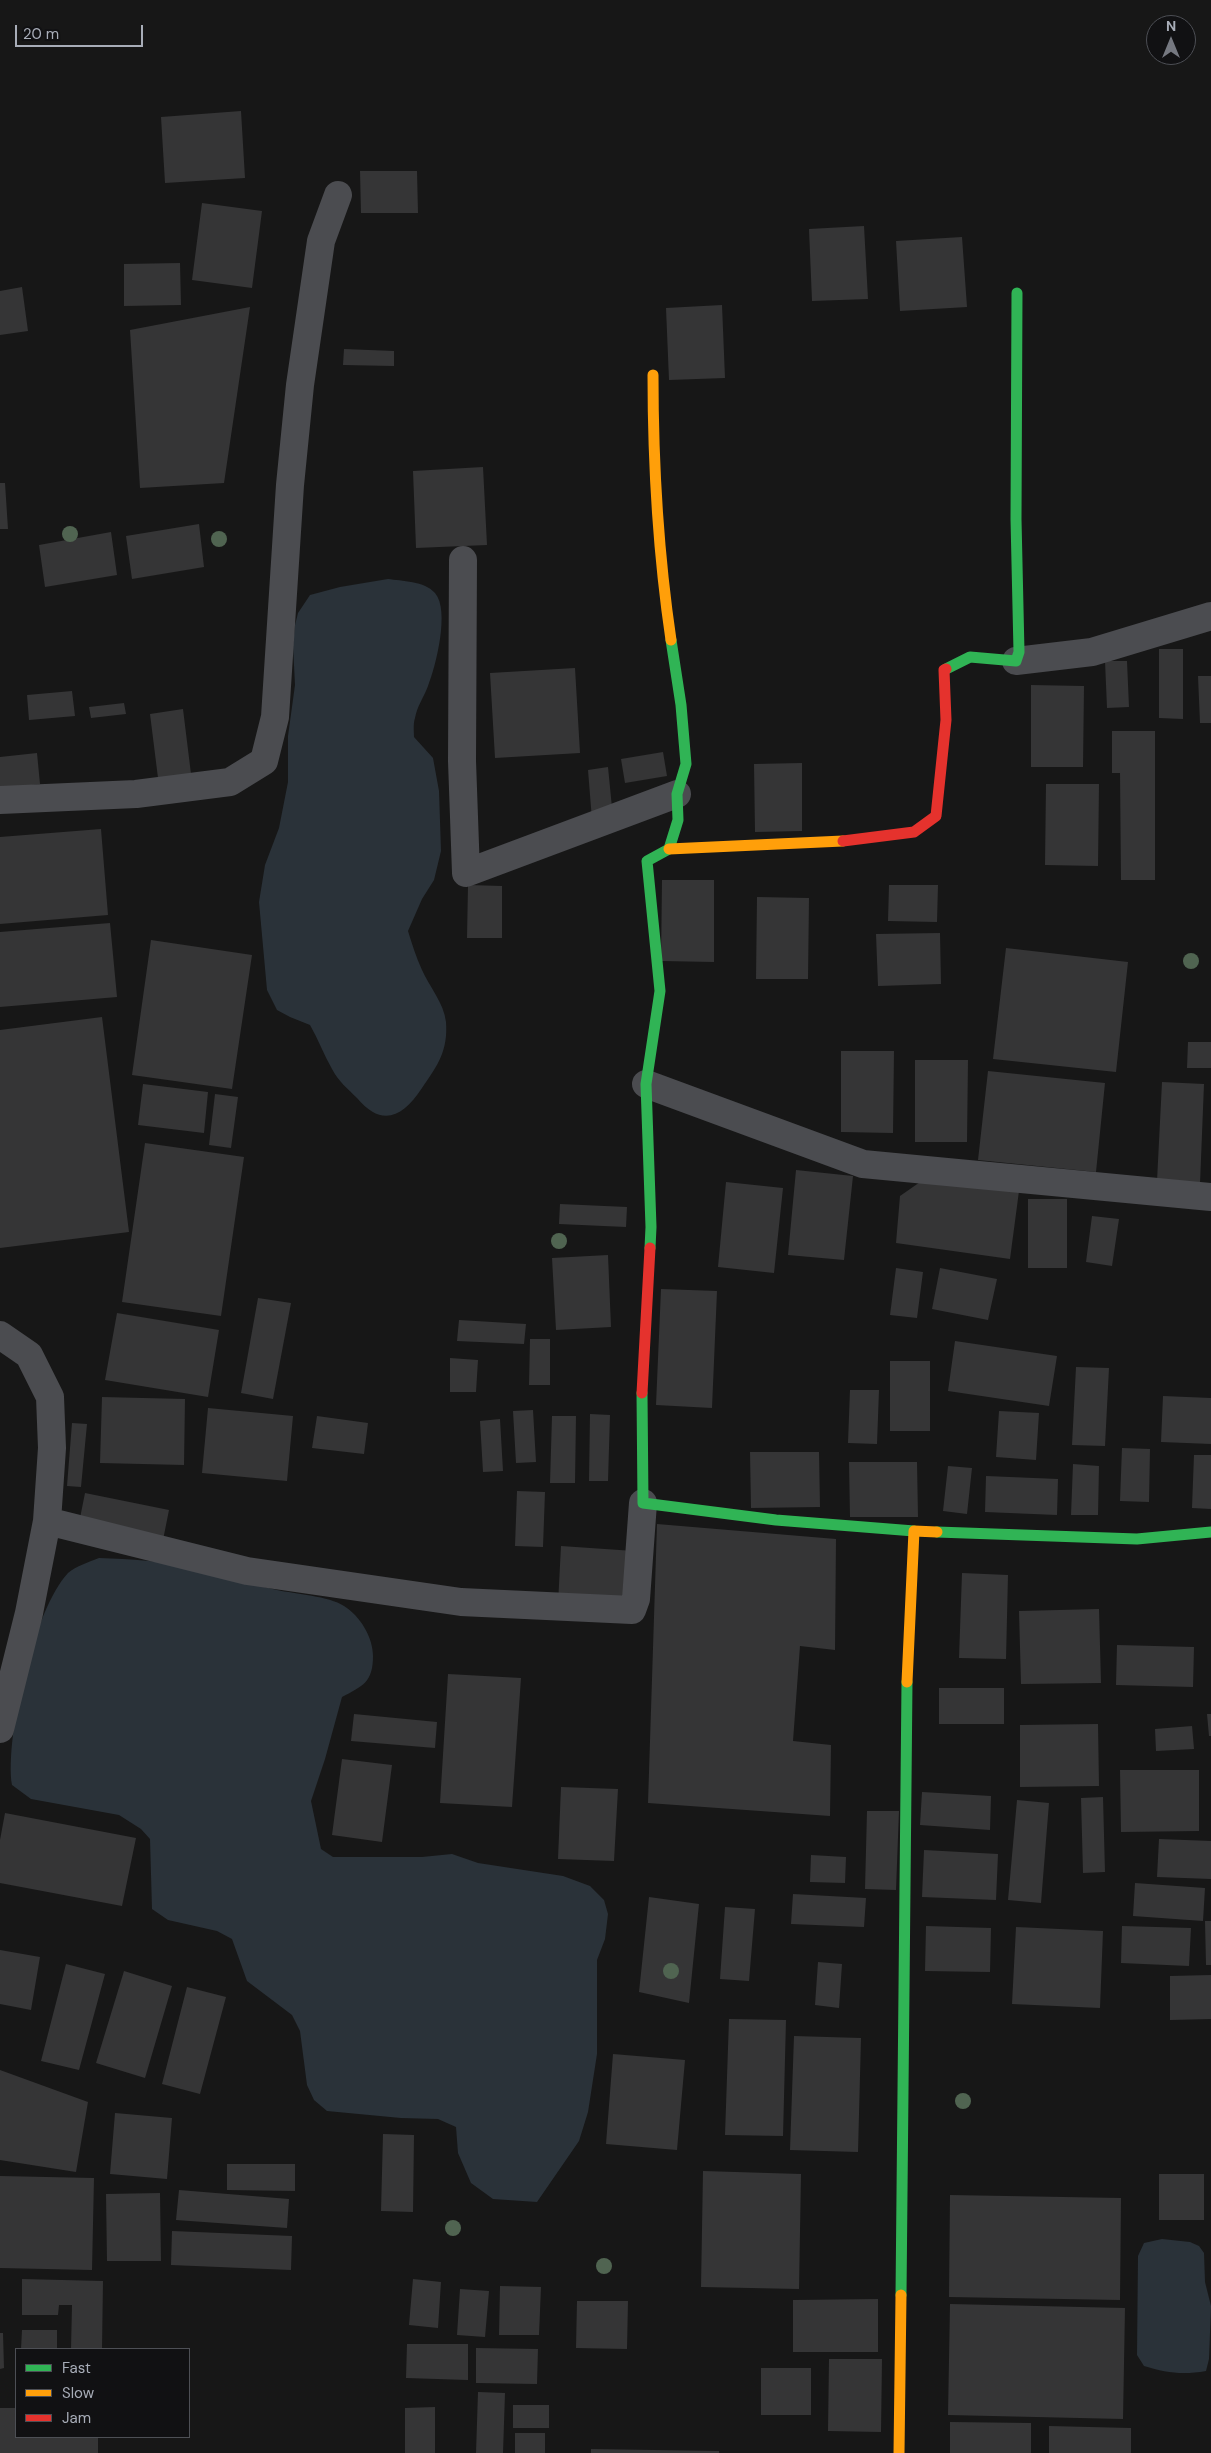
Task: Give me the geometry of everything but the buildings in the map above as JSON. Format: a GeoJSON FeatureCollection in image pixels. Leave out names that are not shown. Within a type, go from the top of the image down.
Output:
{"type":"FeatureCollection","features":[{"type":"Feature","properties":{"kind":"street"},"geometry":{"type":"LineString","coordinates":[[0,800],[136,794],[230,782],[264,761],[275,716],[290,485],[300,385],[322,241],[338,195]]}},
{"type":"Feature","properties":{"kind":"street"},"geometry":{"type":"LineString","coordinates":[[1016,661],[1020,652],[1016,549],[1017,294]]}},
{"type":"Feature","properties":{"kind":"street"},"geometry":{"type":"LineString","coordinates":[[652,375],[653,456],[658,526],[666,606],[681,704],[686,764],[677,794],[678,820],[670,849]]}},
{"type":"Feature","properties":{"kind":"street"},"geometry":{"type":"LineString","coordinates":[[463,560],[462,752],[466,873],[677,794]]}},
{"type":"Feature","properties":{"kind":"street"},"geometry":{"type":"LineString","coordinates":[[47,1521],[247,1571],[461,1602],[632,1610],[636,1599],[644,1503],[642,1377],[651,1227],[646,1084],[660,991],[647,861],[670,849],[848,841],[914,832],[936,816],[946,720],[944,670],[970,657],[1016,661],[1092,652],[1211,616]]}},
{"type":"Feature","properties":{"kind":"street"},"geometry":{"type":"LineString","coordinates":[[646,1084],[863,1164],[1211,1197]]}},
{"type":"Feature","properties":{"kind":"street"},"geometry":{"type":"LineString","coordinates":[[0,1335],[29,1355],[50,1397],[52,1448],[47,1521],[29,1614],[0,1729]]}},
{"type":"Feature","properties":{"kind":"street"},"geometry":{"type":"LineString","coordinates":[[644,1503],[776,1520],[914,1531],[1136,1539],[1211,1532]]}},
{"type":"Feature","properties":{"kind":"street"},"geometry":{"type":"LineString","coordinates":[[899,2453],[904,2130],[906,1711],[914,1531]]}},
{"type":"Feature","properties":{"kind":"shaded area"},"geometry":{"type":"Polygon","coordinates":[[[388,579],[413,582],[431,589],[439,601],[441,612],[438,652],[428,686],[417,709],[414,720],[414,737],[433,758],[439,791],[441,851],[434,880],[422,899],[408,931],[422,970],[445,1015],[446,1032],[444,1050],[441,1057],[415,1098],[400,1112],[384,1116],[366,1107],[340,1081],[329,1064],[310,1025],[277,1010],[267,990],[259,902],[265,865],[279,828],[288,782],[288,736],[295,685],[293,645],[298,613],[310,595],[340,587],[388,579]]]}},
{"type":"Feature","properties":{"kind":"shaded area"},"geometry":{"type":"Polygon","coordinates":[[[99,1558],[146,1561],[204,1570],[277,1590],[330,1600],[350,1610],[360,1621],[371,1642],[373,1665],[365,1682],[356,1690],[342,1697],[311,1801],[321,1849],[333,1857],[422,1857],[452,1854],[478,1863],[563,1876],[590,1886],[604,1900],[608,1914],[605,1939],[597,1960],[597,2054],[588,2112],[579,2141],[537,2202],[493,2199],[471,2183],[458,2153],[456,2127],[438,2119],[401,2118],[327,2111],[314,2100],[307,2085],[300,2031],[292,2015],[247,1981],[232,1939],[217,1931],[168,1920],[152,1909],[150,1839],[141,1829],[119,1815],[31,1799],[12,1785],[13,1736],[18,1706],[33,1643],[44,1614],[56,1590],[68,1573],[79,1566],[99,1558]]]}},
{"type":"Feature","properties":{"kind":"shaded area"},"geometry":{"type":"Polygon","coordinates":[[[1162,2239],[1190,2242],[1199,2246],[1204,2253],[1205,2282],[1211,2306],[1209,2359],[1206,2371],[1175,2373],[1160,2370],[1144,2366],[1137,2355],[1138,2256],[1144,2243],[1162,2239]]]}},
{"type":"Feature","properties":{"kind":"traffic: fast"},"geometry":{"type":"LineString","coordinates":[[946,669],[970,657],[1016,661],[1019,652],[1016,519],[1017,293]]}},
{"type":"Feature","properties":{"kind":"traffic: fast"},"geometry":{"type":"LineString","coordinates":[[650,1248],[651,1227],[646,1084],[660,991],[647,861],[669,849],[678,820],[677,794],[686,764],[681,705],[671,640]]}},
{"type":"Feature","properties":{"kind":"traffic: fast"},"geometry":{"type":"LineString","coordinates":[[642,1393],[643,1503],[776,1520],[914,1531]]}},
{"type":"Feature","properties":{"kind":"traffic: fast"},"geometry":{"type":"LineString","coordinates":[[937,1532],[1137,1539],[1211,1532]]}},
{"type":"Feature","properties":{"kind":"traffic: fast"},"geometry":{"type":"LineString","coordinates":[[901,2295],[907,1682]]}},
{"type":"Feature","properties":{"kind":"traffic: slow"},"geometry":{"type":"LineString","coordinates":[[653,375],[657,508],[671,640]]}},
{"type":"Feature","properties":{"kind":"traffic: slow"},"geometry":{"type":"LineString","coordinates":[[669,849],[843,841]]}},
{"type":"Feature","properties":{"kind":"traffic: slow"},"geometry":{"type":"LineString","coordinates":[[907,1682],[914,1531],[937,1532]]}},
{"type":"Feature","properties":{"kind":"traffic: slow"},"geometry":{"type":"LineString","coordinates":[[899,2453],[901,2295]]}},
{"type":"Feature","properties":{"kind":"traffic: jam"},"geometry":{"type":"LineString","coordinates":[[843,841],[914,832],[936,816],[946,720],[944,670],[946,669]]}},
{"type":"Feature","properties":{"kind":"traffic: jam"},"geometry":{"type":"LineString","coordinates":[[642,1393],[650,1248]]}}]}
